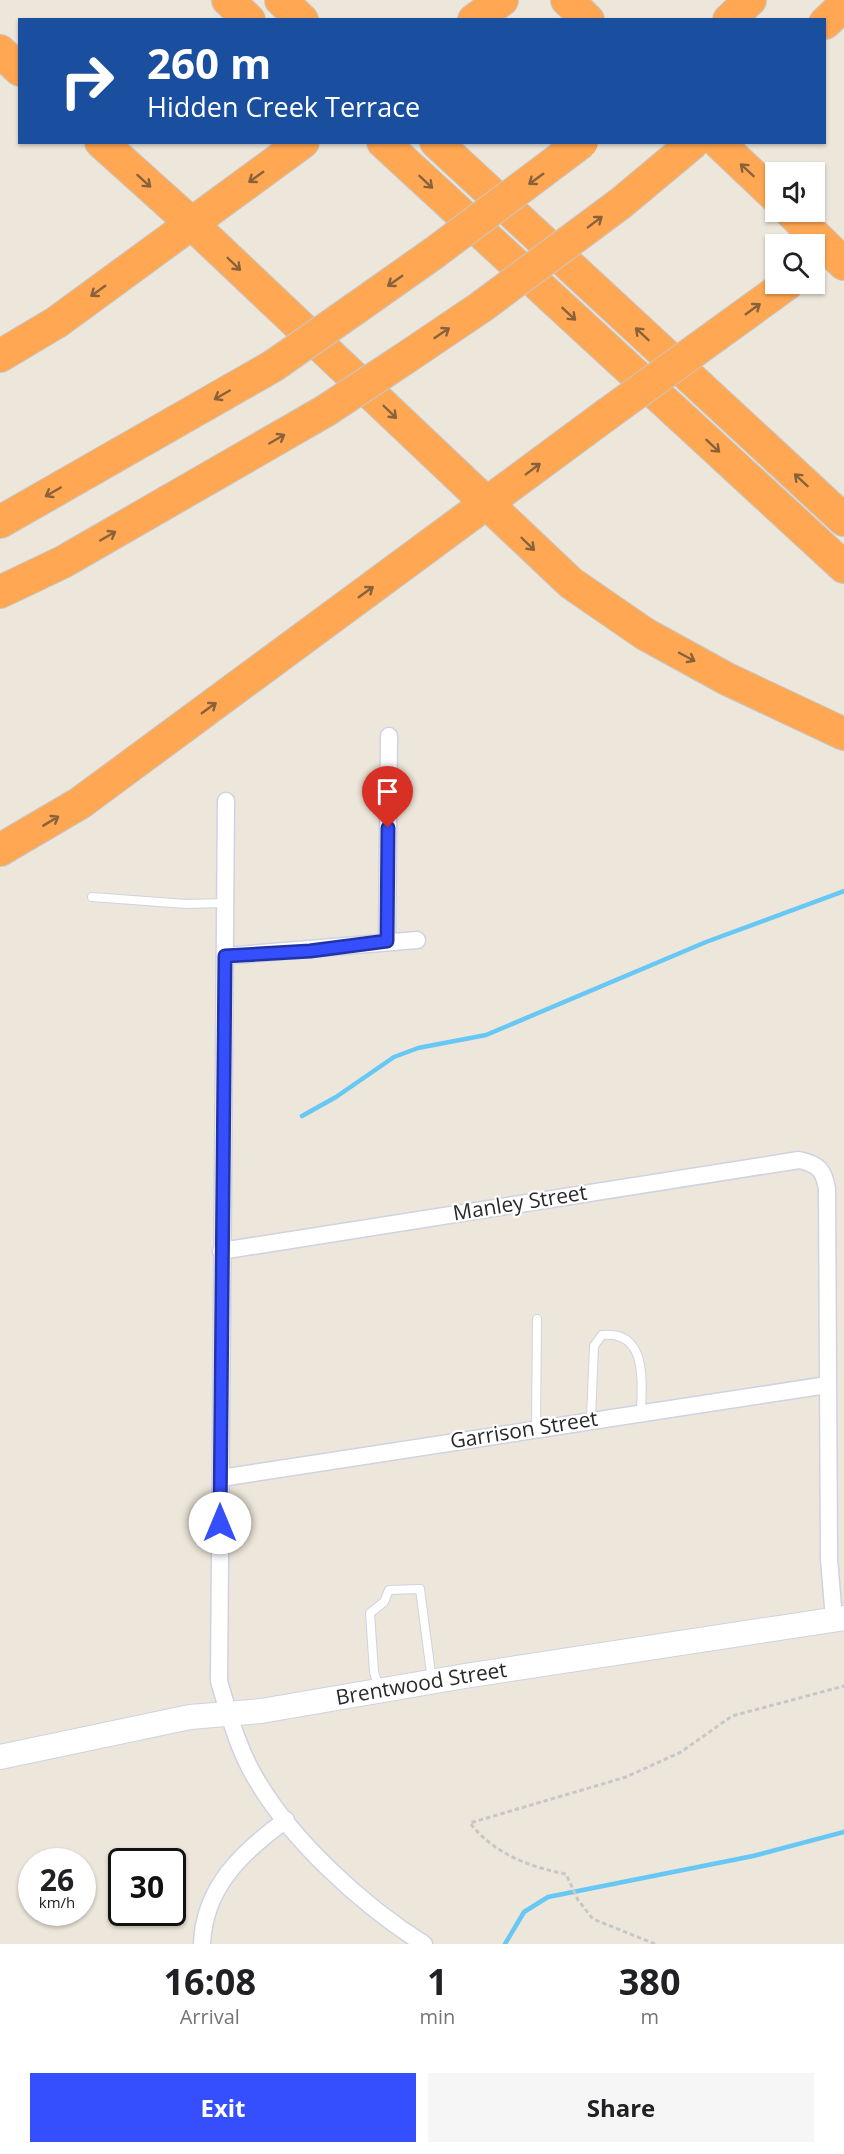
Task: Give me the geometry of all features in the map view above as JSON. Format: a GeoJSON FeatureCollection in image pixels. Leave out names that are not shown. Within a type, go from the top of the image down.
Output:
{"type":"FeatureCollection","features":[{"type":"Feature","properties":{"kind":"highway"},"geometry":{"type":"LineString","coordinates":[[228,0],[247,18]]}},
{"type":"Feature","properties":{"kind":"highway"},"geometry":{"type":"LineString","coordinates":[[280,0],[300,18]]}},
{"type":"Feature","properties":{"kind":"highway"},"geometry":{"type":"LineString","coordinates":[[477,18],[502,0]]}},
{"type":"Feature","properties":{"kind":"highway"},"geometry":{"type":"LineString","coordinates":[[567,0],[586,18]]}},
{"type":"Feature","properties":{"kind":"highway"},"geometry":{"type":"LineString","coordinates":[[731,18],[750,0]]}},
{"type":"Feature","properties":{"kind":"highway"},"geometry":{"type":"LineString","coordinates":[[826,22],[844,5]]}},
{"type":"Feature","properties":{"kind":"highway"},"geometry":{"type":"LineString","coordinates":[[0,51],[18,68]]}},
{"type":"Feature","properties":{"kind":"highway"},"geometry":{"type":"LineString","coordinates":[[103,144],[192,223],[542,557],[590,597],[645,634],[728,679],[844,734]]}},
{"type":"Feature","properties":{"kind":"highway"},"geometry":{"type":"LineString","coordinates":[[0,356],[57,322],[300,144]]}},
{"type":"Feature","properties":{"kind":"highway"},"geometry":{"type":"LineString","coordinates":[[385,144],[844,567]]}},
{"type":"Feature","properties":{"kind":"highway"},"geometry":{"type":"LineString","coordinates":[[438,144],[844,520]]}},
{"type":"Feature","properties":{"kind":"highway"},"geometry":{"type":"LineString","coordinates":[[0,522],[273,366],[434,253],[579,144]]}},
{"type":"Feature","properties":{"kind":"highway"},"geometry":{"type":"LineString","coordinates":[[0,602],[63,562],[325,411],[404,359],[481,307],[621,203],[692,144]]}},
{"type":"Feature","properties":{"kind":"highway"},"geometry":{"type":"LineString","coordinates":[[720,144],[765,187]]}},
{"type":"Feature","properties":{"kind":"highway"},"geometry":{"type":"LineString","coordinates":[[801,222],[834,255]]}},
{"type":"Feature","properties":{"kind":"highway"},"geometry":{"type":"LineString","coordinates":[[0,850],[80,803],[773,294]]}},
{"type":"Feature","properties":{"kind":"highway"},"geometry":{"type":"LineString","coordinates":[[0,592],[63,562]]}},
{"type":"Feature","properties":{"kind":"highway"},"geometry":{"type":"LineString","coordinates":[[728,679],[844,757]]}},
{"type":"Feature","properties":{"kind":"main road","name":"Brentwood Street"},"geometry":{"type":"LineString","coordinates":[[0,1757],[190,1717],[261,1711],[839,1618]]}},
{"type":"Feature","properties":{"kind":"street"},"geometry":{"type":"LineString","coordinates":[[387,941],[389,736]]}},
{"type":"Feature","properties":{"kind":"street"},"geometry":{"type":"LineString","coordinates":[[226,801],[219,1681],[240,1748],[256,1780],[309,1850],[376,1911],[424,1944]]}},
{"type":"Feature","properties":{"kind":"street"},"geometry":{"type":"LineString","coordinates":[[225,956],[310,951],[387,941],[417,940]]}},
{"type":"Feature","properties":{"kind":"street","name":"Manley Street"},"geometry":{"type":"LineString","coordinates":[[221,1251],[799,1160],[814,1163],[824,1173],[827,1189],[827,1385]]}},
{"type":"Feature","properties":{"kind":"street"},"geometry":{"type":"LineString","coordinates":[[827,1385],[828,1559],[839,1618]]}},
{"type":"Feature","properties":{"kind":"street","name":"Garrison Street"},"geometry":{"type":"LineString","coordinates":[[221,1478],[591,1419],[827,1385]]}},
{"type":"Feature","properties":{"kind":"street"},"geometry":{"type":"LineString","coordinates":[[202,1944],[209,1904],[223,1878],[239,1858],[286,1820]]}},
{"type":"Feature","properties":{"kind":"lane"},"geometry":{"type":"LineString","coordinates":[[92,897],[186,904],[225,903]]}},
{"type":"Feature","properties":{"kind":"lane"},"geometry":{"type":"LineString","coordinates":[[536,1428],[537,1319]]}},
{"type":"Feature","properties":{"kind":"lane"},"geometry":{"type":"LineString","coordinates":[[591,1419],[594,1346],[602,1335],[618,1333],[632,1342],[639,1362],[641,1412]]}},
{"type":"Feature","properties":{"kind":"lane"},"geometry":{"type":"LineString","coordinates":[[380,1691],[374,1672],[370,1613],[384,1602],[389,1590],[420,1589],[432,1682]]}},
{"type":"Feature","properties":{"kind":"path"},"geometry":{"type":"LineString","coordinates":[[656,1944],[593,1919],[578,1900],[566,1874],[541,1869],[512,1858],[480,1837],[470,1823],[482,1817],[626,1777],[681,1752],[732,1716],[844,1686]]}},
{"type":"Feature","properties":{"kind":"waterway"},"geometry":{"type":"LineString","coordinates":[[302,1116],[336,1097],[394,1057],[418,1048],[486,1035],[706,942],[844,891]]}},
{"type":"Feature","properties":{"kind":"waterway"},"geometry":{"type":"LineString","coordinates":[[505,1944],[524,1912],[548,1897],[753,1856],[844,1832]]}},
{"type":"Feature","properties":{"kind":"route"},"geometry":{"type":"LineString","coordinates":[[220,1523],[225,956],[310,951],[387,941],[388,828]]}}]}
